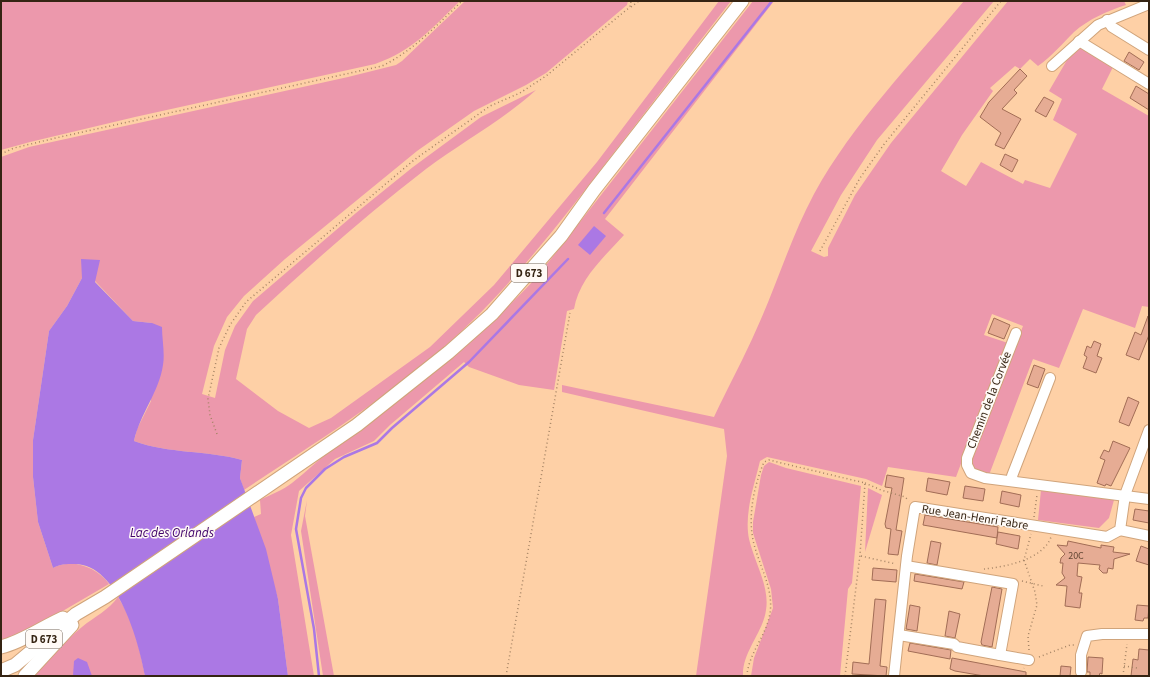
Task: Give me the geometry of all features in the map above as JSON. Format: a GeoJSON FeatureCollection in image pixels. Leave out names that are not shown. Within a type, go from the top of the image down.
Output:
{"type":"FeatureCollection","features":[{"type":"Feature","properties":{"kind":"main road","name":"D 673"},"geometry":{"type":"LineString","coordinates":[[1,672],[15,665],[76,614],[105,597],[357,425],[449,352],[492,314],[561,236],[594,190],[742,1]]}},
{"type":"Feature","properties":{"kind":"main road","name":"D 673"},"geometry":{"type":"LineString","coordinates":[[25,676],[88,608]]}},
{"type":"Feature","properties":{"kind":"main road"},"geometry":{"type":"LineString","coordinates":[[1,647],[16,643],[31,633],[66,616],[76,614]]}},
{"type":"Feature","properties":{"kind":"main road"},"geometry":{"type":"LineString","coordinates":[[1,672],[5,676]]}},
{"type":"Feature","properties":{"kind":"street"},"geometry":{"type":"LineString","coordinates":[[1052,66],[1098,25],[1149,4]]}},
{"type":"Feature","properties":{"kind":"street"},"geometry":{"type":"LineString","coordinates":[[1107,20],[1112,27],[1149,50]]}},
{"type":"Feature","properties":{"kind":"street"},"geometry":{"type":"LineString","coordinates":[[1079,41],[1149,84]]}},
{"type":"Feature","properties":{"kind":"street","name":"Chemin de la Corvée"},"geometry":{"type":"LineString","coordinates":[[1016,333],[967,458],[967,465],[971,473],[985,478],[1060,483],[1149,499]]}},
{"type":"Feature","properties":{"kind":"street"},"geometry":{"type":"LineString","coordinates":[[1013,481],[1012,476],[1050,378]]}},
{"type":"Feature","properties":{"kind":"street"},"geometry":{"type":"LineString","coordinates":[[1149,430],[1124,495],[1120,530],[1149,536]]}},
{"type":"Feature","properties":{"kind":"street","name":"Rue Jean-Henri Fabre"},"geometry":{"type":"LineString","coordinates":[[894,676],[906,566],[915,507],[1107,536],[1120,530]]}},
{"type":"Feature","properties":{"kind":"street"},"geometry":{"type":"LineString","coordinates":[[906,566],[1013,584],[1000,655]]}},
{"type":"Feature","properties":{"kind":"street"},"geometry":{"type":"LineString","coordinates":[[1081,672],[1084,646],[1087,636],[1102,634],[1149,634]]}},
{"type":"Feature","properties":{"kind":"street"},"geometry":{"type":"LineString","coordinates":[[899,635],[954,644],[957,648],[1028,660]]}},
{"type":"Feature","properties":{"kind":"path"},"geometry":{"type":"LineString","coordinates":[[1,154],[14,148],[60,137],[382,66],[392,61],[422,39],[462,1]]}},
{"type":"Feature","properties":{"kind":"path"},"geometry":{"type":"LineString","coordinates":[[630,7],[631,1]]}},
{"type":"Feature","properties":{"kind":"path"},"geometry":{"type":"LineString","coordinates":[[217,434],[210,415],[208,399],[219,348],[230,325],[246,302],[414,160],[490,106],[520,92],[546,76],[639,1]]}},
{"type":"Feature","properties":{"kind":"path"},"geometry":{"type":"LineString","coordinates":[[820,251],[856,184],[885,143],[1001,1]]}},
{"type":"Feature","properties":{"kind":"path"},"geometry":{"type":"LineString","coordinates":[[506,676],[570,313]]}},
{"type":"Feature","properties":{"kind":"path"},"geometry":{"type":"LineString","coordinates":[[747,676],[749,663],[770,614],[770,597],[753,540],[751,514],[757,478],[764,462],[768,460],[865,483],[881,490],[905,497],[915,507]]}},
{"type":"Feature","properties":{"kind":"path"},"geometry":{"type":"LineString","coordinates":[[845,676],[860,555],[865,483]]}},
{"type":"Feature","properties":{"kind":"path"},"geometry":{"type":"LineString","coordinates":[[982,569],[1008,566],[1036,554],[1050,540],[1054,529]]}},
{"type":"Feature","properties":{"kind":"path"},"geometry":{"type":"LineString","coordinates":[[860,555],[906,566]]}},
{"type":"Feature","properties":{"kind":"path"},"geometry":{"type":"LineString","coordinates":[[1022,676],[1024,666],[1028,660],[1028,636],[1037,605],[1032,583],[1024,560]]}},
{"type":"Feature","properties":{"kind":"path"},"geometry":{"type":"LineString","coordinates":[[1013,584],[1019,580],[1043,586]]}},
{"type":"Feature","properties":{"kind":"path"},"geometry":{"type":"LineString","coordinates":[[1123,676],[1128,634]]}},
{"type":"Feature","properties":{"kind":"path"},"geometry":{"type":"LineString","coordinates":[[1028,660],[1057,651],[1070,645],[1084,646]]}},
{"type":"Feature","properties":{"kind":"path"},"geometry":{"type":"LineString","coordinates":[[1124,666],[1137,668]]}},
{"type":"Feature","properties":{"kind":"shaded area"},"geometry":{"type":"Polygon","coordinates":[[[1,1],[460,1],[421,38],[401,52],[375,64],[135,117],[1,150],[1,1]]]}},
{"type":"Feature","properties":{"kind":"shaded area"},"geometry":{"type":"Polygon","coordinates":[[[465,1],[628,1],[627,5],[546,73],[526,85],[474,111],[417,151],[285,259],[244,296],[227,317],[214,346],[202,394],[215,398],[225,350],[235,326],[253,301],[356,213],[413,167],[481,117],[536,90],[510,111],[440,159],[404,186],[339,240],[256,315],[247,329],[236,379],[278,411],[309,428],[331,418],[430,347],[494,285],[597,162],[719,1],[731,1],[560,222],[490,303],[445,346],[418,369],[362,411],[244,490],[240,478],[242,460],[161,448],[134,441],[137,429],[151,401],[152,323],[133,321],[95,281],[82,278],[67,306],[49,331],[33,440],[33,477],[38,522],[53,568],[68,564],[84,566],[98,573],[109,584],[13,640],[1,641],[1,157],[29,147],[348,77],[396,65],[465,1]]]}},
{"type":"Feature","properties":{"kind":"shaded area"},"geometry":{"type":"Polygon","coordinates":[[[753,1],[774,1],[605,219],[624,235],[593,269],[581,288],[574,309],[567,311],[554,390],[519,385],[469,367],[464,362],[390,425],[374,441],[335,459],[299,491],[291,535],[314,676],[288,676],[278,599],[254,517],[261,514],[260,500],[292,483],[328,452],[388,409],[465,347],[513,302],[536,278],[753,1]]]}},
{"type":"Feature","properties":{"kind":"shaded area"},"geometry":{"type":"Polygon","coordinates":[[[964,1],[994,1],[877,140],[841,195],[811,251],[824,257],[828,256],[828,248],[855,195],[891,143],[1008,1],[1124,1],[1126,5],[1098,16],[1080,27],[1038,66],[1030,59],[1020,69],[1015,66],[990,88],[993,91],[962,135],[941,171],[966,186],[981,162],[1023,184],[1025,180],[1050,188],[1077,134],[1053,120],[1062,99],[1049,91],[1067,60],[1079,47],[1114,65],[1102,89],[1149,116],[1149,307],[1142,306],[1135,328],[1083,309],[1059,368],[1033,359],[989,475],[981,473],[974,468],[971,457],[1023,326],[992,314],[984,335],[1008,343],[999,362],[956,477],[888,467],[882,486],[866,479],[767,457],[760,461],[750,500],[748,529],[751,547],[766,592],[767,601],[764,618],[746,659],[743,676],[696,676],[727,456],[724,429],[562,392],[562,385],[714,417],[757,328],[791,244],[814,194],[830,168],[865,118],[964,1]]]}},
{"type":"Feature","properties":{"kind":"shaded area"},"geometry":{"type":"Polygon","coordinates":[[[769,462],[786,468],[861,486],[852,583],[848,589],[840,676],[751,676],[754,658],[773,608],[771,589],[753,533],[753,522],[761,475],[764,466],[769,462]]]}},
{"type":"Feature","properties":{"kind":"shaded area"},"geometry":{"type":"Polygon","coordinates":[[[868,488],[882,495],[865,552],[868,488]]]}},
{"type":"Feature","properties":{"kind":"shaded area"},"geometry":{"type":"Polygon","coordinates":[[[1041,490],[1114,500],[1109,518],[1099,528],[1038,520],[1041,490]]]}},
{"type":"Feature","properties":{"kind":"shaded area"},"geometry":{"type":"Polygon","coordinates":[[[307,500],[305,516],[334,676],[323,676],[301,531],[307,500]]]}},
{"type":"Feature","properties":{"kind":"shaded area"},"geometry":{"type":"Polygon","coordinates":[[[118,597],[132,625],[145,676],[34,676],[70,637],[106,610],[118,597]]]}},
{"type":"Feature","properties":{"kind":"water"},"geometry":{"type":"Polygon","coordinates":[[[594,226],[606,236],[590,255],[578,245],[594,226]]]}},
{"type":"Feature","properties":{"kind":"water","name":"Lac des Orlands"},"geometry":{"type":"Polygon","coordinates":[[[81,259],[100,260],[95,282],[133,321],[152,323],[162,327],[164,356],[161,375],[154,394],[140,422],[134,441],[161,448],[242,460],[240,478],[266,549],[278,599],[288,676],[145,676],[138,644],[132,626],[124,607],[114,590],[103,576],[89,567],[74,564],[66,564],[53,568],[38,522],[33,477],[33,440],[49,331],[67,306],[82,278],[81,259]]]}},
{"type":"Feature","properties":{"kind":"water"},"geometry":{"type":"Polygon","coordinates":[[[78,658],[87,662],[92,676],[73,676],[74,661],[78,658]]]}},
{"type":"Feature","properties":{"kind":"building"},"geometry":{"type":"Polygon","coordinates":[[[1129,52],[1144,62],[1139,70],[1124,61],[1129,52]]]}},
{"type":"Feature","properties":{"kind":"building"},"geometry":{"type":"Polygon","coordinates":[[[1020,69],[1027,76],[1014,90],[1017,93],[1002,109],[1021,119],[1004,149],[995,145],[1001,133],[980,117],[989,102],[1020,69]]]}},
{"type":"Feature","properties":{"kind":"building"},"geometry":{"type":"Polygon","coordinates":[[[1136,86],[1149,94],[1149,110],[1130,98],[1136,86]]]}},
{"type":"Feature","properties":{"kind":"building"},"geometry":{"type":"Polygon","coordinates":[[[1044,97],[1054,102],[1046,117],[1035,111],[1044,97]]]}},
{"type":"Feature","properties":{"kind":"building"},"geometry":{"type":"Polygon","coordinates":[[[1005,154],[1018,160],[1012,172],[1000,165],[1005,154]]]}},
{"type":"Feature","properties":{"kind":"building"},"geometry":{"type":"Polygon","coordinates":[[[1148,316],[1149,335],[1139,360],[1126,355],[1135,332],[1141,335],[1148,316]]]}},
{"type":"Feature","properties":{"kind":"building"},"geometry":{"type":"Polygon","coordinates":[[[994,318],[1010,325],[1004,339],[988,333],[994,318]]]}},
{"type":"Feature","properties":{"kind":"building"},"geometry":{"type":"Polygon","coordinates":[[[1094,341],[1101,344],[1097,356],[1102,358],[1096,373],[1083,368],[1087,357],[1084,355],[1087,346],[1091,348],[1094,341]]]}},
{"type":"Feature","properties":{"kind":"building"},"geometry":{"type":"Polygon","coordinates":[[[1034,365],[1045,369],[1038,388],[1027,384],[1034,365]]]}},
{"type":"Feature","properties":{"kind":"building"},"geometry":{"type":"Polygon","coordinates":[[[1128,397],[1139,402],[1129,426],[1119,422],[1128,397]]]}},
{"type":"Feature","properties":{"kind":"building"},"geometry":{"type":"Polygon","coordinates":[[[1113,441],[1130,448],[1111,486],[1106,484],[1105,486],[1097,483],[1105,460],[1100,458],[1104,450],[1109,452],[1113,441]]]}},
{"type":"Feature","properties":{"kind":"building"},"geometry":{"type":"Polygon","coordinates":[[[887,475],[904,478],[896,530],[902,531],[898,555],[888,554],[891,529],[886,528],[885,524],[892,488],[885,487],[887,475]]]}},
{"type":"Feature","properties":{"kind":"building"},"geometry":{"type":"Polygon","coordinates":[[[928,478],[950,482],[947,495],[926,491],[928,478]]]}},
{"type":"Feature","properties":{"kind":"building"},"geometry":{"type":"Polygon","coordinates":[[[965,486],[985,489],[983,501],[963,498],[965,486]]]}},
{"type":"Feature","properties":{"kind":"building"},"geometry":{"type":"Polygon","coordinates":[[[1002,491],[1021,495],[1019,507],[1000,503],[1002,491]]]}},
{"type":"Feature","properties":{"kind":"building"},"geometry":{"type":"Polygon","coordinates":[[[1135,509],[1149,511],[1149,523],[1133,520],[1135,509]]]}},
{"type":"Feature","properties":{"kind":"building"},"geometry":{"type":"Polygon","coordinates":[[[925,515],[998,527],[997,538],[923,525],[925,515]]]}},
{"type":"Feature","properties":{"kind":"building"},"geometry":{"type":"Polygon","coordinates":[[[998,532],[1020,536],[1018,549],[996,544],[998,532]]]}},
{"type":"Feature","properties":{"kind":"building"},"geometry":{"type":"Polygon","coordinates":[[[931,541],[941,543],[937,565],[927,563],[931,541]]]}},
{"type":"Feature","properties":{"kind":"building"},"geometry":{"type":"Polygon","coordinates":[[[1068,541],[1101,548],[1101,545],[1114,547],[1113,552],[1130,554],[1114,559],[1113,569],[1108,568],[1107,573],[1103,573],[1099,569],[1100,565],[1078,563],[1077,576],[1082,577],[1079,593],[1082,593],[1080,608],[1065,606],[1067,586],[1056,585],[1065,578],[1062,573],[1063,563],[1060,563],[1061,558],[1065,554],[1057,545],[1067,546],[1068,541]]]}},
{"type":"Feature","properties":{"kind":"building"},"geometry":{"type":"Polygon","coordinates":[[[1141,546],[1149,549],[1149,565],[1136,561],[1141,546]]]}},
{"type":"Feature","properties":{"kind":"building"},"geometry":{"type":"Polygon","coordinates":[[[873,568],[897,570],[896,582],[872,580],[873,568]]]}},
{"type":"Feature","properties":{"kind":"building"},"geometry":{"type":"Polygon","coordinates":[[[915,574],[964,582],[962,589],[914,581],[915,574]]]}},
{"type":"Feature","properties":{"kind":"building"},"geometry":{"type":"Polygon","coordinates":[[[992,587],[1002,589],[992,647],[982,645],[981,642],[992,587]]]}},
{"type":"Feature","properties":{"kind":"building"},"geometry":{"type":"Polygon","coordinates":[[[875,599],[886,600],[880,666],[887,667],[886,676],[852,674],[853,662],[869,664],[875,599]]]}},
{"type":"Feature","properties":{"kind":"building"},"geometry":{"type":"Polygon","coordinates":[[[910,605],[920,607],[917,631],[906,629],[910,605]]]}},
{"type":"Feature","properties":{"kind":"building"},"geometry":{"type":"Polygon","coordinates":[[[1137,605],[1149,606],[1148,618],[1144,618],[1143,621],[1135,620],[1137,605]]]}},
{"type":"Feature","properties":{"kind":"building"},"geometry":{"type":"Polygon","coordinates":[[[949,611],[960,614],[955,638],[945,636],[949,611]]]}},
{"type":"Feature","properties":{"kind":"building"},"geometry":{"type":"Polygon","coordinates":[[[910,643],[951,650],[950,659],[908,651],[910,643]]]}},
{"type":"Feature","properties":{"kind":"building"},"geometry":{"type":"Polygon","coordinates":[[[1139,649],[1149,650],[1149,676],[1131,676],[1133,659],[1138,660],[1139,649]]]}},
{"type":"Feature","properties":{"kind":"building"},"geometry":{"type":"Polygon","coordinates":[[[1088,657],[1103,658],[1102,674],[1100,673],[1099,676],[1090,676],[1090,672],[1087,672],[1088,657]]]}},
{"type":"Feature","properties":{"kind":"building"},"geometry":{"type":"Polygon","coordinates":[[[952,658],[1026,672],[1026,676],[984,676],[955,671],[950,669],[952,658]]]}},
{"type":"Feature","properties":{"kind":"building"},"geometry":{"type":"Polygon","coordinates":[[[1061,666],[1071,667],[1070,676],[1060,676],[1061,666]]]}},
{"type":"Feature","properties":{"kind":"waterway"},"geometry":{"type":"LineString","coordinates":[[604,213],[772,1]]}},
{"type":"Feature","properties":{"kind":"waterway"},"geometry":{"type":"LineString","coordinates":[[319,676],[314,629],[296,529],[301,498],[306,488],[325,469],[344,457],[377,443],[392,428],[469,362],[568,259]]}}]}
